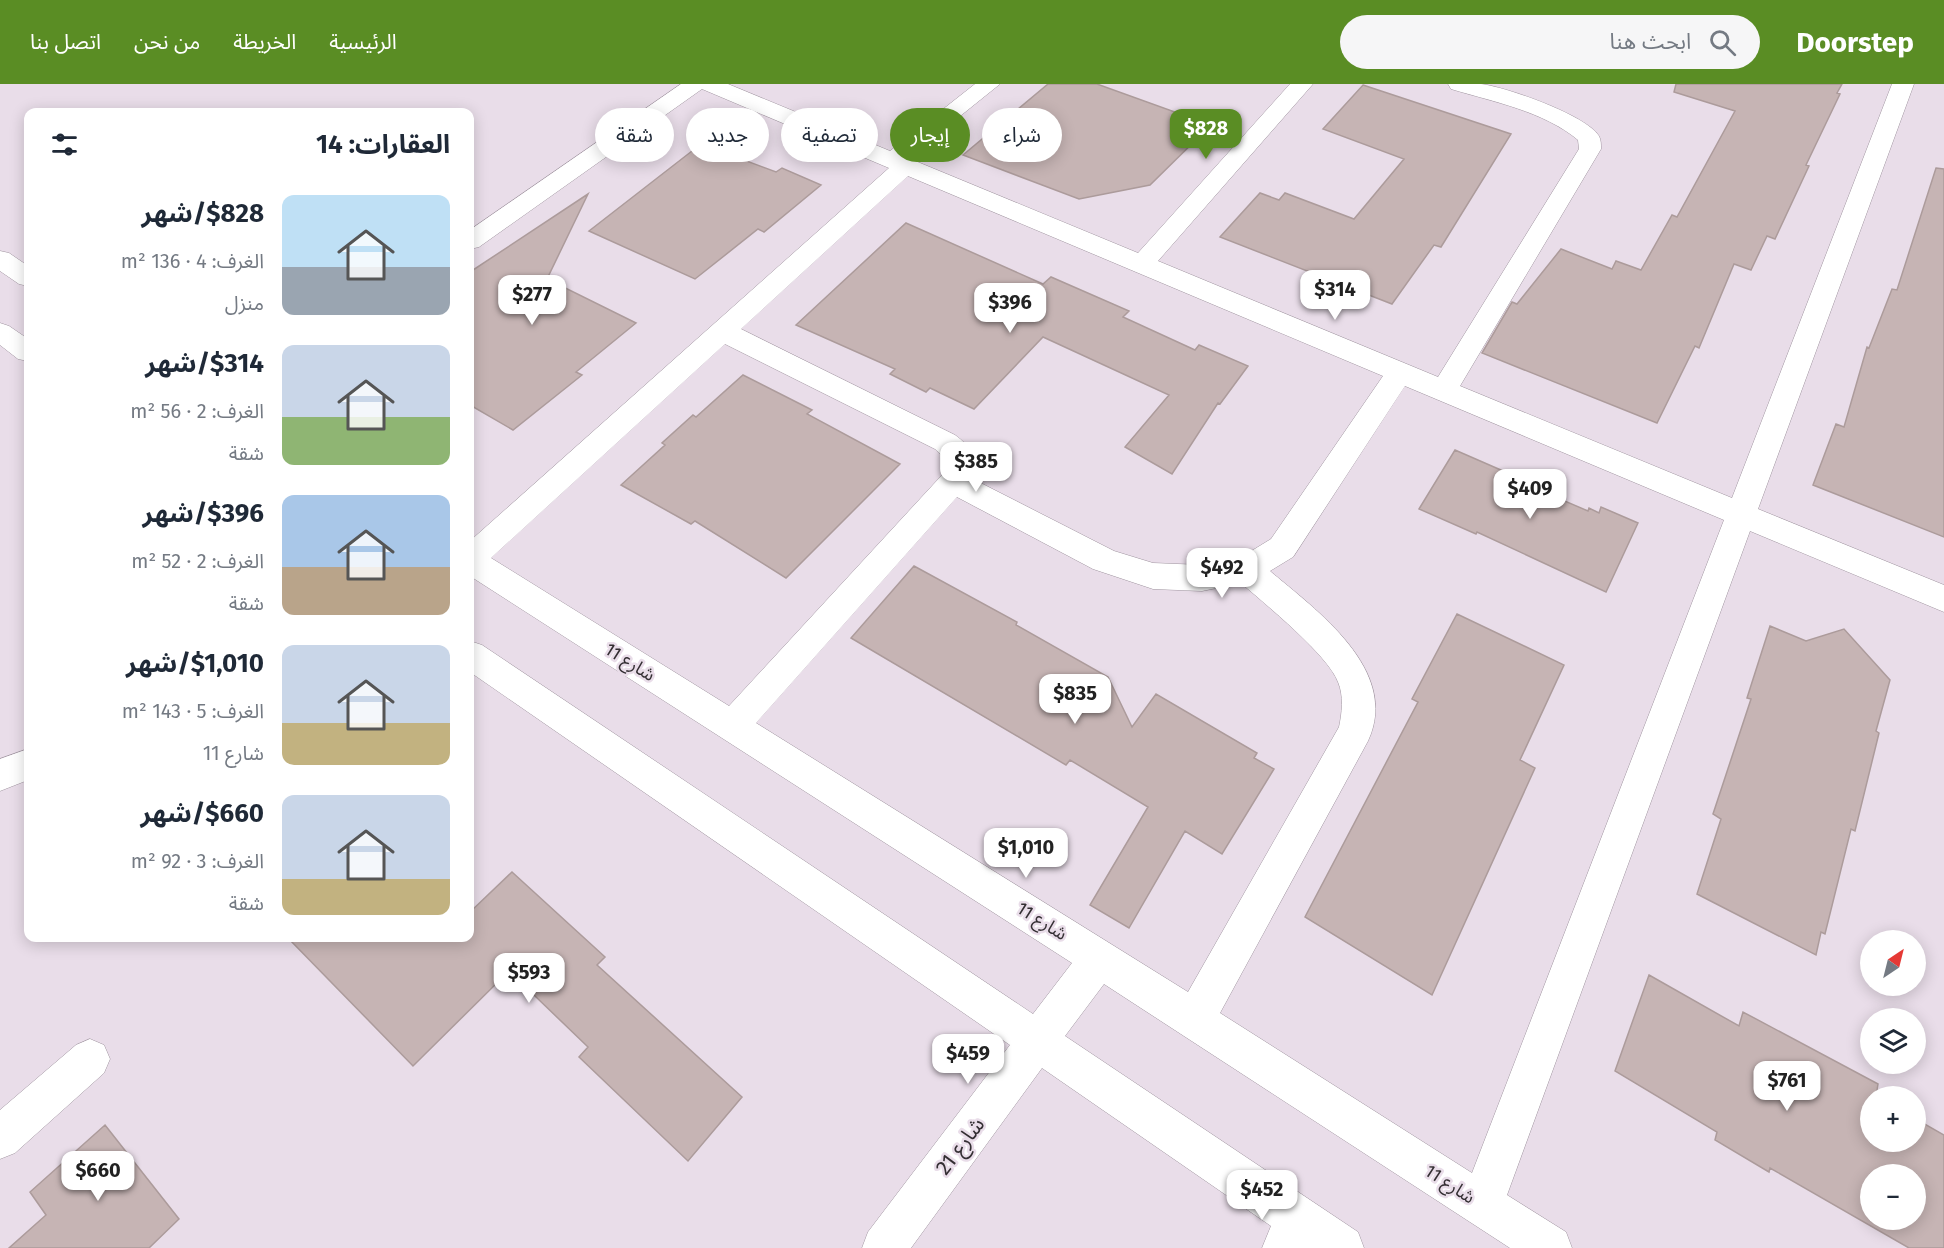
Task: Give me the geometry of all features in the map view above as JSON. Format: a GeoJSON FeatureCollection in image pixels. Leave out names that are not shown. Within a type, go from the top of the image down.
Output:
{"type":"FeatureCollection","features":[{"type":"Feature","properties":{"kind":"street"},"geometry":{"type":"LineString","coordinates":[[474,238],[695,84]]}},
{"type":"Feature","properties":{"kind":"street"},"geometry":{"type":"LineString","coordinates":[[709,84],[1944,599]]}},
{"type":"Feature","properties":{"kind":"street"},"geometry":{"type":"LineString","coordinates":[[474,556],[722,331],[899,163],[989,84]]}},
{"type":"Feature","properties":{"kind":"street"},"geometry":{"type":"LineString","coordinates":[[1142,264],[1302,84]]}},
{"type":"Feature","properties":{"kind":"street"},"geometry":{"type":"LineString","coordinates":[[1444,390],[1590,149],[1589,138],[1577,126],[1558,117],[1459,84]]}},
{"type":"Feature","properties":{"kind":"street"},"geometry":{"type":"LineString","coordinates":[[1482,1204],[1903,84]]}},
{"type":"Feature","properties":{"kind":"street"},"geometry":{"type":"LineString","coordinates":[[0,259],[24,275]]}},
{"type":"Feature","properties":{"kind":"street"},"geometry":{"type":"LineString","coordinates":[[722,331],[945,442],[957,450],[962,461],[961,472],[953,482],[732,726]]}},
{"type":"Feature","properties":{"kind":"street"},"geometry":{"type":"LineString","coordinates":[[0,332],[17,354]]}},
{"type":"Feature","properties":{"kind":"street"},"geometry":{"type":"LineString","coordinates":[[953,482],[1104,560],[1154,576],[1202,578],[1246,569],[1282,548],[1400,372]]}},
{"type":"Feature","properties":{"kind":"street","name":"شارع 11"},"geometry":{"type":"LineString","coordinates":[[474,563],[1195,1019],[1550,1248]]}},
{"type":"Feature","properties":{"kind":"street"},"geometry":{"type":"LineString","coordinates":[[1195,1019],[1356,730],[1360,704],[1353,677],[1337,653],[1246,569]]}},
{"type":"Feature","properties":{"kind":"street"},"geometry":{"type":"LineString","coordinates":[[474,658],[1038,1041],[1290,1232],[1342,1248]]}},
{"type":"Feature","properties":{"kind":"street"},"geometry":{"type":"LineString","coordinates":[[0,775],[24,766]]}},
{"type":"Feature","properties":{"kind":"street","name":"شارع 21"},"geometry":{"type":"LineString","coordinates":[[884,1248],[1099,958]]}},
{"type":"Feature","properties":{"kind":"street"},"geometry":{"type":"LineString","coordinates":[[0,1138],[90,1059]]}},
{"type":"Feature","properties":{"kind":"building"},"geometry":{"type":"Polygon","coordinates":[[[1048,84],[1097,84],[1211,125],[1150,185],[1079,199],[970,158],[970,149],[982,139],[982,162],[1062,162],[1062,108],[1019,108],[1048,84]]]}},
{"type":"Feature","properties":{"kind":"building"},"geometry":{"type":"Polygon","coordinates":[[[1676,84],[1842,84],[1837,93],[1840,94],[1806,165],[1809,166],[1775,239],[1767,236],[1751,270],[1734,264],[1699,348],[1695,346],[1657,423],[1482,353],[1512,302],[1517,304],[1561,249],[1612,269],[1616,261],[1641,270],[1672,215],[1677,217],[1735,111],[1674,92],[1676,84]]]}},
{"type":"Feature","properties":{"kind":"building"},"geometry":{"type":"Polygon","coordinates":[[[1363,85],[1511,134],[1441,247],[1434,245],[1392,304],[1220,237],[1260,193],[1279,200],[1285,193],[1354,219],[1404,159],[1323,129],[1363,85]]]}},
{"type":"Feature","properties":{"kind":"building"},"geometry":{"type":"Polygon","coordinates":[[[686,156],[686,162],[749,162],[776,172],[782,168],[821,185],[764,232],[758,229],[695,279],[589,231],[686,156]]]}},
{"type":"Feature","properties":{"kind":"building"},"geometry":{"type":"Polygon","coordinates":[[[1936,168],[1944,169],[1944,537],[1813,485],[1836,424],[1844,427],[1867,347],[1869,348],[1892,289],[1897,290],[1936,168]]]}},
{"type":"Feature","properties":{"kind":"building"},"geometry":{"type":"Polygon","coordinates":[[[588,194],[547,279],[636,323],[576,372],[582,375],[513,430],[474,407],[474,269],[588,194]]]}},
{"type":"Feature","properties":{"kind":"building"},"geometry":{"type":"Polygon","coordinates":[[[906,223],[1043,284],[1051,277],[1129,311],[1123,317],[1195,350],[1199,345],[1248,366],[1220,404],[1218,403],[1172,474],[1125,447],[1169,395],[1043,337],[974,409],[930,388],[926,392],[890,374],[895,369],[796,325],[906,223]]]}},
{"type":"Feature","properties":{"kind":"building"},"geometry":{"type":"Polygon","coordinates":[[[743,375],[812,410],[807,414],[900,464],[786,578],[695,521],[691,524],[621,485],[665,445],[662,443],[693,415],[696,417],[743,375]]]}},
{"type":"Feature","properties":{"kind":"building"},"geometry":{"type":"Polygon","coordinates":[[[1455,450],[1510,474],[1509,477],[1588,511],[1589,508],[1599,513],[1601,507],[1638,523],[1606,592],[1477,532],[1476,534],[1419,509],[1455,450]]]}},
{"type":"Feature","properties":{"kind":"building"},"geometry":{"type":"Polygon","coordinates":[[[914,566],[1017,622],[1016,625],[1108,677],[1132,727],[1156,694],[1257,753],[1254,758],[1274,769],[1222,854],[1185,831],[1129,928],[1090,905],[1148,807],[1070,760],[1066,765],[851,638],[914,566]]]}},
{"type":"Feature","properties":{"kind":"building"},"geometry":{"type":"Polygon","coordinates":[[[1457,614],[1564,665],[1520,760],[1535,768],[1432,995],[1305,917],[1418,702],[1412,699],[1457,614]]]}},
{"type":"Feature","properties":{"kind":"building"},"geometry":{"type":"Polygon","coordinates":[[[1770,626],[1806,641],[1844,629],[1890,680],[1876,731],[1879,733],[1855,831],[1851,829],[1825,934],[1821,932],[1816,955],[1697,894],[1721,819],[1713,814],[1751,699],[1747,698],[1770,626]]]}},
{"type":"Feature","properties":{"kind":"building"},"geometry":{"type":"Polygon","coordinates":[[[512,872],[605,957],[597,965],[742,1097],[688,1161],[579,1057],[588,1047],[509,971],[413,1066],[292,942],[474,942],[474,908],[512,872]]]}},
{"type":"Feature","properties":{"kind":"building"},"geometry":{"type":"Polygon","coordinates":[[[1649,975],[1739,1026],[1743,1012],[1878,1084],[1878,1086],[1860,1086],[1860,1152],[1926,1152],[1926,1125],[1944,1135],[1944,1248],[1909,1248],[1878,1230],[1926,1230],[1926,1164],[1860,1164],[1860,1220],[1770,1168],[1769,1172],[1715,1140],[1717,1132],[1615,1071],[1649,975]]]}},
{"type":"Feature","properties":{"kind":"building"},"geometry":{"type":"Polygon","coordinates":[[[105,1125],[179,1219],[149,1248],[9,1248],[46,1215],[30,1192],[105,1125]]]}}]}
